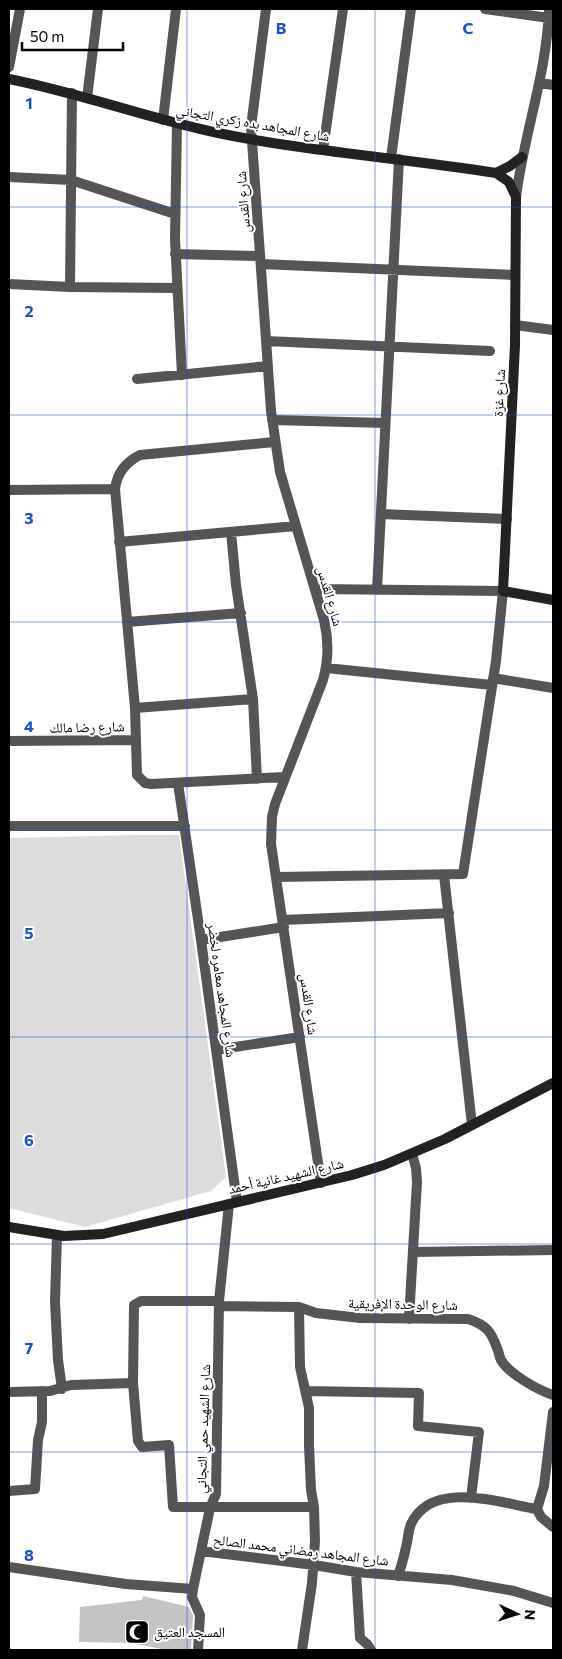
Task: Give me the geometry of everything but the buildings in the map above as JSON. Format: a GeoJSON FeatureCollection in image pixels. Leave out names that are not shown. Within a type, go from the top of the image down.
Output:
{"type":"FeatureCollection","features":[{"type":"Feature","properties":{"kind":"street"},"geometry":{"type":"LineString","coordinates":[[9,68],[20,9]]}},
{"type":"Feature","properties":{"kind":"street"},"geometry":{"type":"LineString","coordinates":[[88,98],[98,9]]}},
{"type":"Feature","properties":{"kind":"street"},"geometry":{"type":"LineString","coordinates":[[163,120],[176,9]]}},
{"type":"Feature","properties":{"kind":"street","name":"شارع القدس"},"geometry":{"type":"LineString","coordinates":[[266,9],[251,127],[274,442],[280,472],[327,632],[328,644],[326,668],[274,804],[272,844],[321,1183]]}},
{"type":"Feature","properties":{"kind":"street"},"geometry":{"type":"LineString","coordinates":[[323,150],[343,9]]}},
{"type":"Feature","properties":{"kind":"street"},"geometry":{"type":"LineString","coordinates":[[377,590],[393,269],[395,159],[411,9]]}},
{"type":"Feature","properties":{"kind":"street"},"geometry":{"type":"LineString","coordinates":[[485,9],[549,14]]}},
{"type":"Feature","properties":{"kind":"street","name":"شارع غزة"},"geometry":{"type":"LineString","coordinates":[[504,590],[516,325],[516,197],[522,157],[545,57],[549,14]]}},
{"type":"Feature","properties":{"kind":"street","name":"شارع المجاهد بده زكري التجاني"},"geometry":{"type":"LineString","coordinates":[[9,79],[72,93],[177,124],[253,140],[496,173]]}},
{"type":"Feature","properties":{"kind":"street"},"geometry":{"type":"LineString","coordinates":[[540,83],[553,85]]}},
{"type":"Feature","properties":{"kind":"street"},"geometry":{"type":"LineString","coordinates":[[70,287],[72,93]]}},
{"type":"Feature","properties":{"kind":"street"},"geometry":{"type":"LineString","coordinates":[[177,124],[175,254],[182,375]]}},
{"type":"Feature","properties":{"kind":"street"},"geometry":{"type":"LineString","coordinates":[[516,197],[509,182],[496,173],[522,157]]}},
{"type":"Feature","properties":{"kind":"street"},"geometry":{"type":"LineString","coordinates":[[9,177],[71,180],[175,214]]}},
{"type":"Feature","properties":{"kind":"street"},"geometry":{"type":"LineString","coordinates":[[175,254],[393,269],[515,275]]}},
{"type":"Feature","properties":{"kind":"street"},"geometry":{"type":"LineString","coordinates":[[9,284],[70,287],[177,288]]}},
{"type":"Feature","properties":{"kind":"street"},"geometry":{"type":"LineString","coordinates":[[516,325],[553,330]]}},
{"type":"Feature","properties":{"kind":"street"},"geometry":{"type":"LineString","coordinates":[[266,341],[490,351]]}},
{"type":"Feature","properties":{"kind":"street"},"geometry":{"type":"LineString","coordinates":[[137,379],[268,366]]}},
{"type":"Feature","properties":{"kind":"street"},"geometry":{"type":"LineString","coordinates":[[272,420],[385,423]]}},
{"type":"Feature","properties":{"kind":"street"},"geometry":{"type":"LineString","coordinates":[[274,442],[140,456],[127,464],[122,470],[118,476],[115,489],[135,708],[136,769],[141,779],[150,784],[284,777]]}},
{"type":"Feature","properties":{"kind":"street"},"geometry":{"type":"LineString","coordinates":[[9,490],[115,489]]}},
{"type":"Feature","properties":{"kind":"street"},"geometry":{"type":"LineString","coordinates":[[381,514],[507,519]]}},
{"type":"Feature","properties":{"kind":"street"},"geometry":{"type":"LineString","coordinates":[[119,542],[296,526]]}},
{"type":"Feature","properties":{"kind":"street"},"geometry":{"type":"LineString","coordinates":[[231,532],[236,585],[253,699],[257,779]]}},
{"type":"Feature","properties":{"kind":"street"},"geometry":{"type":"LineString","coordinates":[[315,590],[504,590],[553,600]]}},
{"type":"Feature","properties":{"kind":"street"},"geometry":{"type":"LineString","coordinates":[[276,877],[463,874],[504,590]]}},
{"type":"Feature","properties":{"kind":"street"},"geometry":{"type":"LineString","coordinates":[[127,622],[241,612]]}},
{"type":"Feature","properties":{"kind":"street"},"geometry":{"type":"LineString","coordinates":[[326,668],[553,688]]}},
{"type":"Feature","properties":{"kind":"street"},"geometry":{"type":"LineString","coordinates":[[135,708],[253,699]]}},
{"type":"Feature","properties":{"kind":"street","name":"شارع رضا مالك"},"geometry":{"type":"LineString","coordinates":[[9,741],[136,740]]}},
{"type":"Feature","properties":{"kind":"street","name":"شارع المجاهد معامره لخضر"},"geometry":{"type":"LineString","coordinates":[[178,783],[216,1050],[233,1203]]}},
{"type":"Feature","properties":{"kind":"street"},"geometry":{"type":"LineString","coordinates":[[9,826],[184,826]]}},
{"type":"Feature","properties":{"kind":"street"},"geometry":{"type":"LineString","coordinates":[[444,875],[472,1125]]}},
{"type":"Feature","properties":{"kind":"street"},"geometry":{"type":"LineString","coordinates":[[201,940],[283,924],[448,913]]}},
{"type":"Feature","properties":{"kind":"street"},"geometry":{"type":"LineString","coordinates":[[216,1050],[300,1037]]}},
{"type":"Feature","properties":{"kind":"street","name":"شارع الشهيد غانية أحمد"},"geometry":{"type":"LineString","coordinates":[[9,1227],[57,1235],[83,1236],[103,1234],[321,1183],[412,1154],[553,1083]]}},
{"type":"Feature","properties":{"kind":"street"},"geometry":{"type":"LineString","coordinates":[[409,1319],[417,1182],[412,1154]]}},
{"type":"Feature","properties":{"kind":"street","name":"شارع الشهيد حمي التجاني"},"geometry":{"type":"LineString","coordinates":[[198,1650],[200,1616],[194,1602],[193,1589],[210,1508],[216,1494],[219,1303],[233,1203]]}},
{"type":"Feature","properties":{"kind":"street"},"geometry":{"type":"LineString","coordinates":[[57,1235],[55,1302],[62,1388]]}},
{"type":"Feature","properties":{"kind":"street"},"geometry":{"type":"LineString","coordinates":[[414,1252],[553,1250]]}},
{"type":"Feature","properties":{"kind":"street","name":"شارع الوحدة الإفريقية"},"geometry":{"type":"LineString","coordinates":[[133,1382],[134,1304],[141,1301],[219,1303],[299,1307],[316,1313],[360,1318],[468,1319],[482,1324],[493,1338],[501,1360],[510,1370],[553,1395]]}},
{"type":"Feature","properties":{"kind":"street"},"geometry":{"type":"LineString","coordinates":[[299,1307],[300,1367],[309,1408],[311,1490],[314,1507],[314,1565],[302,1650]]}},
{"type":"Feature","properties":{"kind":"street"},"geometry":{"type":"LineString","coordinates":[[9,1392],[42,1391],[71,1385],[133,1382],[138,1441],[142,1447],[169,1445],[173,1507],[314,1507]]}},
{"type":"Feature","properties":{"kind":"street"},"geometry":{"type":"LineString","coordinates":[[9,1491],[35,1489],[38,1440],[42,1422],[42,1391]]}},
{"type":"Feature","properties":{"kind":"street"},"geometry":{"type":"LineString","coordinates":[[306,1391],[419,1393],[418,1426],[479,1432],[472,1498]]}},
{"type":"Feature","properties":{"kind":"street"},"geometry":{"type":"LineString","coordinates":[[553,1412],[544,1486],[537,1509],[541,1517],[553,1527]]}},
{"type":"Feature","properties":{"kind":"street","name":"شارع المجاهد رمضاني محمد الصالح"},"geometry":{"type":"LineString","coordinates":[[398,1576],[411,1524],[428,1504],[452,1497],[472,1498],[537,1509]]}},
{"type":"Feature","properties":{"kind":"street","name":"شارع المجاهد رمضاني محمد الصالح"},"geometry":{"type":"LineString","coordinates":[[201,1551],[356,1572],[489,1585],[553,1603]]}},
{"type":"Feature","properties":{"kind":"street"},"geometry":{"type":"LineString","coordinates":[[9,1567],[126,1584],[193,1589]]}},
{"type":"Feature","properties":{"kind":"street"},"geometry":{"type":"LineString","coordinates":[[356,1572],[360,1638],[371,1650]]}},
{"type":"Feature","properties":{"kind":"shaded area"},"geometry":{"type":"Polygon","coordinates":[[[179,835],[226,1177],[211,1191],[85,1227],[9,1208],[9,838],[179,835]]]}},
{"type":"Feature","properties":{"kind":"place","name":"المسجد العتيق"},"geometry":{"type":"Point","coordinates":[137,1632]}}]}
